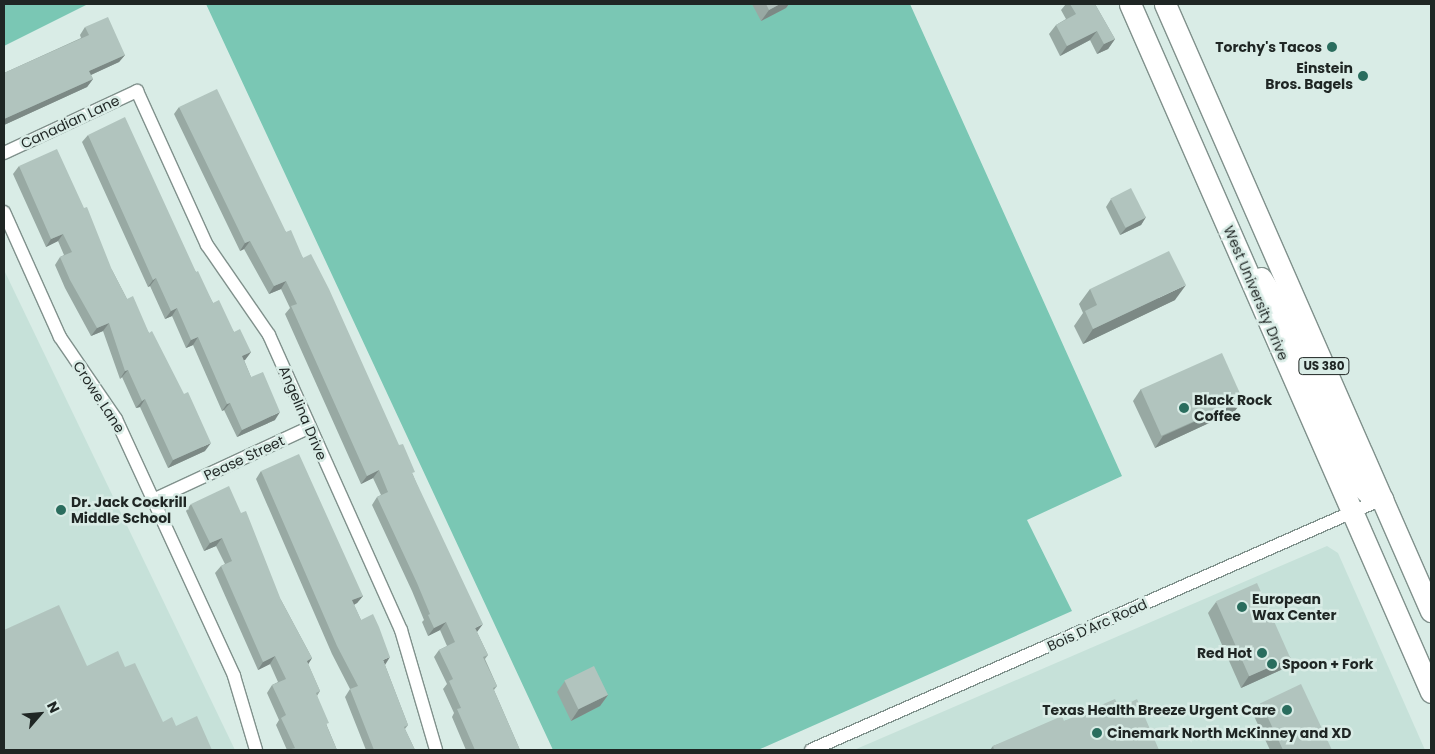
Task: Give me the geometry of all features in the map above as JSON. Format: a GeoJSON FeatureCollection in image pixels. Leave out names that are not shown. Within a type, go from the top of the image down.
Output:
{"type":"FeatureCollection","features":[{"type":"Feature","properties":{"kind":"highway","name":"West University Drive"},"geometry":{"type":"LineString","coordinates":[[1130,4],[1431,692]]}},
{"type":"Feature","properties":{"kind":"highway","name":"US 380"},"geometry":{"type":"LineString","coordinates":[[1166,4],[1431,611]]}},
{"type":"Feature","properties":{"kind":"highway"},"geometry":{"type":"LineString","coordinates":[[1155,61],[1188,54]]}},
{"type":"Feature","properties":{"kind":"highway"},"geometry":{"type":"LineString","coordinates":[[1230,232],[1277,304],[1356,482],[1367,492],[1382,499]]}},
{"type":"Feature","properties":{"kind":"street","name":"Canadian Lane"},"geometry":{"type":"LineString","coordinates":[[4,154],[137,91]]}},
{"type":"Feature","properties":{"kind":"street","name":"Angelina Drive"},"geometry":{"type":"LineString","coordinates":[[137,91],[207,245],[269,335],[308,428],[401,630],[436,750]]}},
{"type":"Feature","properties":{"kind":"street","name":"Crowe Lane"},"geometry":{"type":"LineString","coordinates":[[4,212],[60,338],[116,419],[234,676],[256,750]]}},
{"type":"Feature","properties":{"kind":"street","name":"Pease Street"},"geometry":{"type":"LineString","coordinates":[[153,500],[308,428]]}},
{"type":"Feature","properties":{"kind":"street","name":"Bois D'Arc Road"},"geometry":{"type":"LineString","coordinates":[[811,750],[1382,499]]}},
{"type":"Feature","properties":{"kind":"shaded area","name":"Dr. Jack Cockrill Middle School"},"geometry":{"type":"Polygon","coordinates":[[[4,270],[235,750],[4,750],[4,270]]]}},
{"type":"Feature","properties":{"kind":"shaded area"},"geometry":{"type":"Polygon","coordinates":[[[1327,546],[1338,553],[1425,750],[854,750],[1327,546]]]}},
{"type":"Feature","properties":{"kind":"green space"},"geometry":{"type":"Polygon","coordinates":[[[4,4],[88,4],[4,46],[4,4]]]}},
{"type":"Feature","properties":{"kind":"green space"},"geometry":{"type":"Polygon","coordinates":[[[206,4],[910,4],[1122,476],[1027,520],[1072,611],[758,750],[553,750],[206,4]]]}},
{"type":"Feature","properties":{"kind":"building"},"geometry":{"type":"Polygon","coordinates":[[[766,4],[780,4],[769,10],[766,4]]]}},
{"type":"Feature","properties":{"kind":"building"},"geometry":{"type":"Polygon","coordinates":[[[1070,4],[1095,4],[1115,39],[1104,44],[1097,31],[1067,46],[1056,25],[1076,14],[1070,4]]]}},
{"type":"Feature","properties":{"kind":"building"},"geometry":{"type":"Polygon","coordinates":[[[108,17],[125,55],[89,71],[93,79],[4,119],[4,73],[89,35],[85,27],[108,17]]]}},
{"type":"Feature","properties":{"kind":"building"},"geometry":{"type":"Polygon","coordinates":[[[217,89],[286,232],[291,230],[303,258],[311,254],[329,289],[399,445],[403,444],[415,472],[412,473],[483,624],[475,628],[488,655],[483,657],[497,686],[493,688],[520,750],[475,750],[457,709],[461,708],[449,681],[453,679],[439,650],[455,642],[446,622],[434,628],[428,615],[430,614],[417,583],[377,497],[388,492],[379,470],[367,476],[291,306],[297,304],[286,281],[274,286],[250,241],[245,243],[179,107],[217,89]]]}},
{"type":"Feature","properties":{"kind":"building"},"geometry":{"type":"Polygon","coordinates":[[[125,117],[196,272],[198,271],[213,303],[219,300],[234,332],[240,329],[251,352],[242,356],[251,377],[263,372],[280,412],[242,430],[230,403],[227,404],[198,337],[191,340],[177,308],[171,311],[156,278],[153,280],[88,135],[125,117]]]}},
{"type":"Feature","properties":{"kind":"building"},"geometry":{"type":"Polygon","coordinates":[[[57,149],[84,208],[87,207],[112,270],[127,299],[133,296],[149,333],[152,331],[184,394],[188,392],[211,443],[173,460],[145,399],[142,401],[128,370],[125,371],[109,323],[97,328],[70,280],[60,257],[72,252],[63,234],[51,239],[19,166],[57,149]]]}},
{"type":"Feature","properties":{"kind":"building"},"geometry":{"type":"Polygon","coordinates":[[[1131,188],[1146,217],[1125,228],[1111,198],[1131,188]]]}},
{"type":"Feature","properties":{"kind":"building"},"geometry":{"type":"Polygon","coordinates":[[[1169,251],[1186,285],[1093,329],[1085,311],[1097,305],[1090,289],[1169,251]]]}},
{"type":"Feature","properties":{"kind":"building"},"geometry":{"type":"Polygon","coordinates":[[[1222,353],[1243,400],[1161,436],[1141,389],[1222,353]]]}},
{"type":"Feature","properties":{"kind":"building"},"geometry":{"type":"Polygon","coordinates":[[[299,454],[363,596],[352,600],[361,620],[373,614],[379,627],[390,657],[383,660],[408,725],[404,727],[415,750],[374,750],[350,689],[358,686],[337,646],[261,471],[299,454]]]}},
{"type":"Feature","properties":{"kind":"building"},"geometry":{"type":"Polygon","coordinates":[[[229,486],[241,513],[246,511],[281,600],[312,658],[307,661],[320,691],[316,693],[329,723],[326,724],[337,750],[291,749],[295,748],[281,718],[286,715],[272,685],[286,679],[275,656],[263,662],[221,566],[232,561],[222,538],[210,543],[191,504],[229,486]]]}},
{"type":"Feature","properties":{"kind":"building"},"geometry":{"type":"Polygon","coordinates":[[[1257,583],[1290,658],[1249,676],[1216,601],[1257,583]]]}},
{"type":"Feature","properties":{"kind":"building"},"geometry":{"type":"Polygon","coordinates":[[[59,605],[87,666],[118,651],[125,667],[135,663],[163,722],[172,717],[176,726],[197,716],[212,750],[4,750],[4,630],[59,605]]]}},
{"type":"Feature","properties":{"kind":"building"},"geometry":{"type":"Polygon","coordinates":[[[594,666],[608,695],[578,709],[564,680],[594,666]]]}},
{"type":"Feature","properties":{"kind":"building"},"geometry":{"type":"Polygon","coordinates":[[[1301,684],[1332,750],[1283,750],[1261,703],[1301,684]]]}},
{"type":"Feature","properties":{"kind":"building"},"geometry":{"type":"Polygon","coordinates":[[[1115,699],[1119,708],[1137,699],[1159,750],[994,750],[993,746],[1062,716],[1064,721],[1115,699]]]}},
{"type":"Feature","properties":{"kind":"place","name":"Torchy's Tacos"},"geometry":{"type":"Point","coordinates":[1332,47]}},
{"type":"Feature","properties":{"kind":"place","name":"Einstein Bros. Bagels"},"geometry":{"type":"Point","coordinates":[1363,76]}},
{"type":"Feature","properties":{"kind":"place","name":"Black Rock Coffee"},"geometry":{"type":"Point","coordinates":[1184,408]}},
{"type":"Feature","properties":{"kind":"place","name":"Dr. Jack Cockrill Middle School"},"geometry":{"type":"Point","coordinates":[61,510]}},
{"type":"Feature","properties":{"kind":"place","name":"European Wax Center"},"geometry":{"type":"Point","coordinates":[1242,607]}},
{"type":"Feature","properties":{"kind":"place","name":"Red Hot"},"geometry":{"type":"Point","coordinates":[1262,653]}},
{"type":"Feature","properties":{"kind":"place","name":"Spoon + Fork"},"geometry":{"type":"Point","coordinates":[1272,664]}},
{"type":"Feature","properties":{"kind":"place","name":"Texas Health Breeze Urgent Care"},"geometry":{"type":"Point","coordinates":[1287,710]}},
{"type":"Feature","properties":{"kind":"place","name":"Cinemark North McKinney and XD"},"geometry":{"type":"Point","coordinates":[1097,733]}}]}
